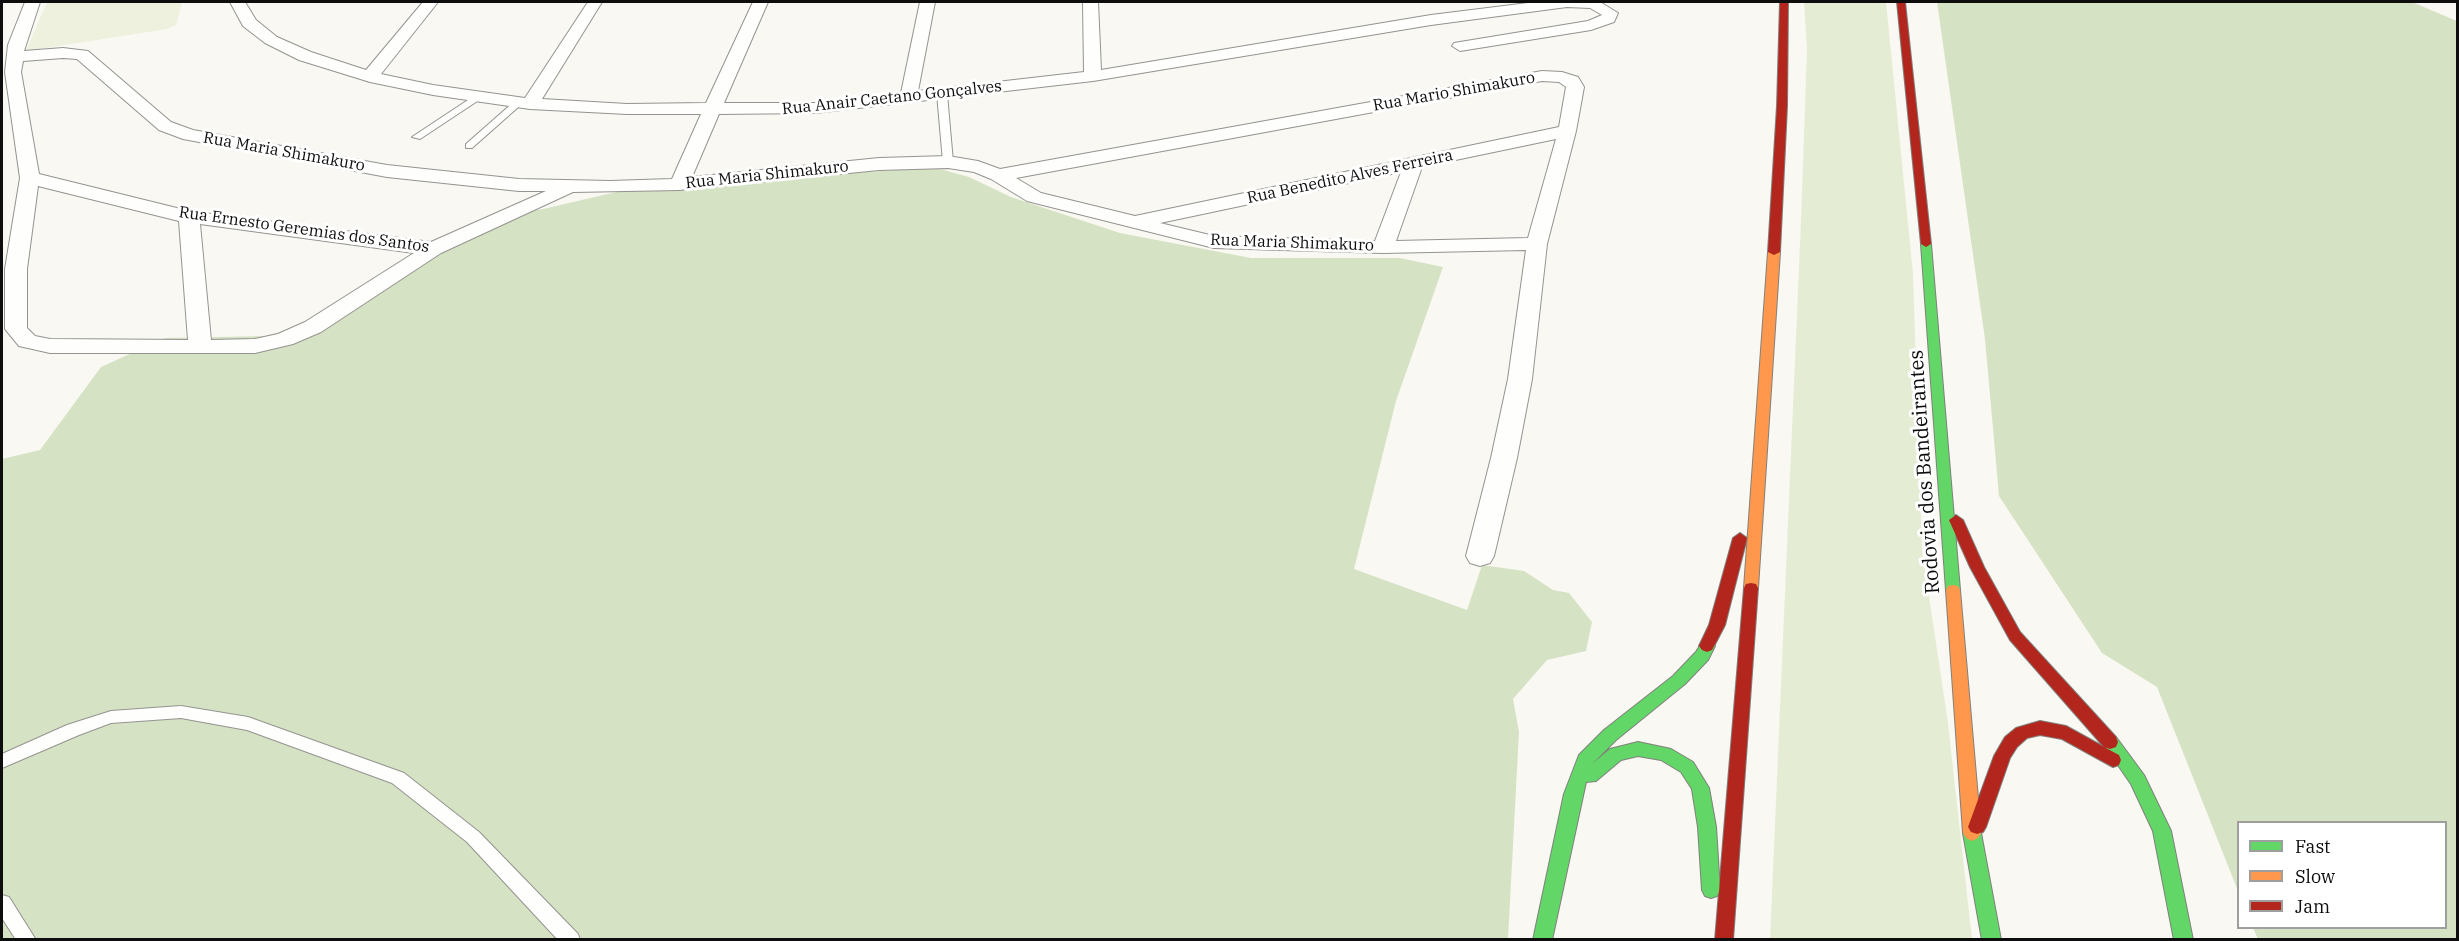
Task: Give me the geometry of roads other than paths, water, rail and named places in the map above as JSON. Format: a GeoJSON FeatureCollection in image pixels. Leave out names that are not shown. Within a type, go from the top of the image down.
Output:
{"type":"FeatureCollection","features":[{"type":"Feature","properties":{"kind":"highway"},"geometry":{"type":"LineString","coordinates":[[1724,939],[1761,458],[1782,106],[1784,2]]}},
{"type":"Feature","properties":{"kind":"highway","name":"Rodovia dos Bandeirantes"},"geometry":{"type":"LineString","coordinates":[[1901,2],[1930,280],[1972,840],[1992,939]]}},
{"type":"Feature","properties":{"kind":"highway"},"geometry":{"type":"LineString","coordinates":[[1542,939],[1573,794],[1585,760],[1610,735],[1679,680],[1702,656],[1717,625],[1761,458]]}},
{"type":"Feature","properties":{"kind":"highway"},"geometry":{"type":"LineString","coordinates":[[1946,496],[1977,567],[2015,636],[2120,753],[2138,780],[2162,831],[2184,939]]}},
{"type":"Feature","properties":{"kind":"highway"},"geometry":{"type":"LineString","coordinates":[[1972,840],[2002,756],[2011,742],[2022,733],[2040,728],[2066,733],[2099,750],[2138,780]]}},
{"type":"Feature","properties":{"kind":"highway"},"geometry":{"type":"LineString","coordinates":[[1573,794],[1594,772],[1616,754],[1638,749],[1665,754],[1687,767],[1700,788],[1707,827],[1715,939]]}},
{"type":"Feature","properties":{"kind":"street"},"geometry":{"type":"LineString","coordinates":[[32,2],[10,69],[30,178],[9,271],[16,329],[27,341],[50,346],[200,347],[255,345],[285,339],[303,331],[435,249]]}},
{"type":"Feature","properties":{"kind":"street","name":"Rua Anair Caetano Gonçalves"},"geometry":{"type":"LineString","coordinates":[[238,2],[249,23],[271,40],[305,56],[370,77],[433,90],[524,103],[627,109],[815,108],[908,99],[1093,76],[1431,20],[1567,2],[1593,4],[1610,13],[1608,19],[1592,25],[1460,46]]}},
{"type":"Feature","properties":{"kind":"street"},"geometry":{"type":"LineString","coordinates":[[370,77],[431,2]]}},
{"type":"Feature","properties":{"kind":"street"},"geometry":{"type":"LineString","coordinates":[[524,103],[595,2]]}},
{"type":"Feature","properties":{"kind":"street"},"geometry":{"type":"LineString","coordinates":[[679,184],[760,2]]}},
{"type":"Feature","properties":{"kind":"street"},"geometry":{"type":"LineString","coordinates":[[908,99],[927,2]]}},
{"type":"Feature","properties":{"kind":"street"},"geometry":{"type":"LineString","coordinates":[[1090,2],[1093,76]]}},
{"type":"Feature","properties":{"kind":"street","name":"Rua Maria Shimakuro"},"geometry":{"type":"LineString","coordinates":[[10,69],[63,53],[82,55],[165,126],[189,135],[387,171],[570,188],[679,184],[879,164],[948,162],[978,167],[998,175],[1034,197],[1214,242],[1383,247],[1537,244]]}},
{"type":"Feature","properties":{"kind":"street","name":"Rua Mario Shimakuro"},"geometry":{"type":"LineString","coordinates":[[998,175],[1542,76],[1562,77],[1572,81],[1575,87],[1568,131],[1537,244],[1521,379],[1480,556]]}},
{"type":"Feature","properties":{"kind":"street","name":"Rua Benedito Alves Ferreira"},"geometry":{"type":"LineString","coordinates":[[1133,222],[1568,131]]}},
{"type":"Feature","properties":{"kind":"street"},"geometry":{"type":"LineString","coordinates":[[1383,247],[1413,165]]}},
{"type":"Feature","properties":{"kind":"street","name":"Rua Ernesto Geremias dos Santos"},"geometry":{"type":"LineString","coordinates":[[30,178],[189,217],[435,249],[570,188]]}},
{"type":"Feature","properties":{"kind":"street"},"geometry":{"type":"LineString","coordinates":[[189,217],[200,347]]}},
{"type":"Feature","properties":{"kind":"lane"},"geometry":{"type":"LineString","coordinates":[[942,94],[948,162]]}},
{"type":"Feature","properties":{"kind":"lane"},"geometry":{"type":"LineString","coordinates":[[417,137],[480,96]]}},
{"type":"Feature","properties":{"kind":"lane"},"geometry":{"type":"LineString","coordinates":[[469,146],[524,103]]}},
{"type":"Feature","properties":{"kind":"lane"},"geometry":{"type":"LineString","coordinates":[[2,761],[63,734],[111,717],[181,712],[248,724],[398,778],[473,837],[571,939]]}},
{"type":"Feature","properties":{"kind":"lane"},"geometry":{"type":"LineString","coordinates":[[2,903],[27,939]]}}]}
